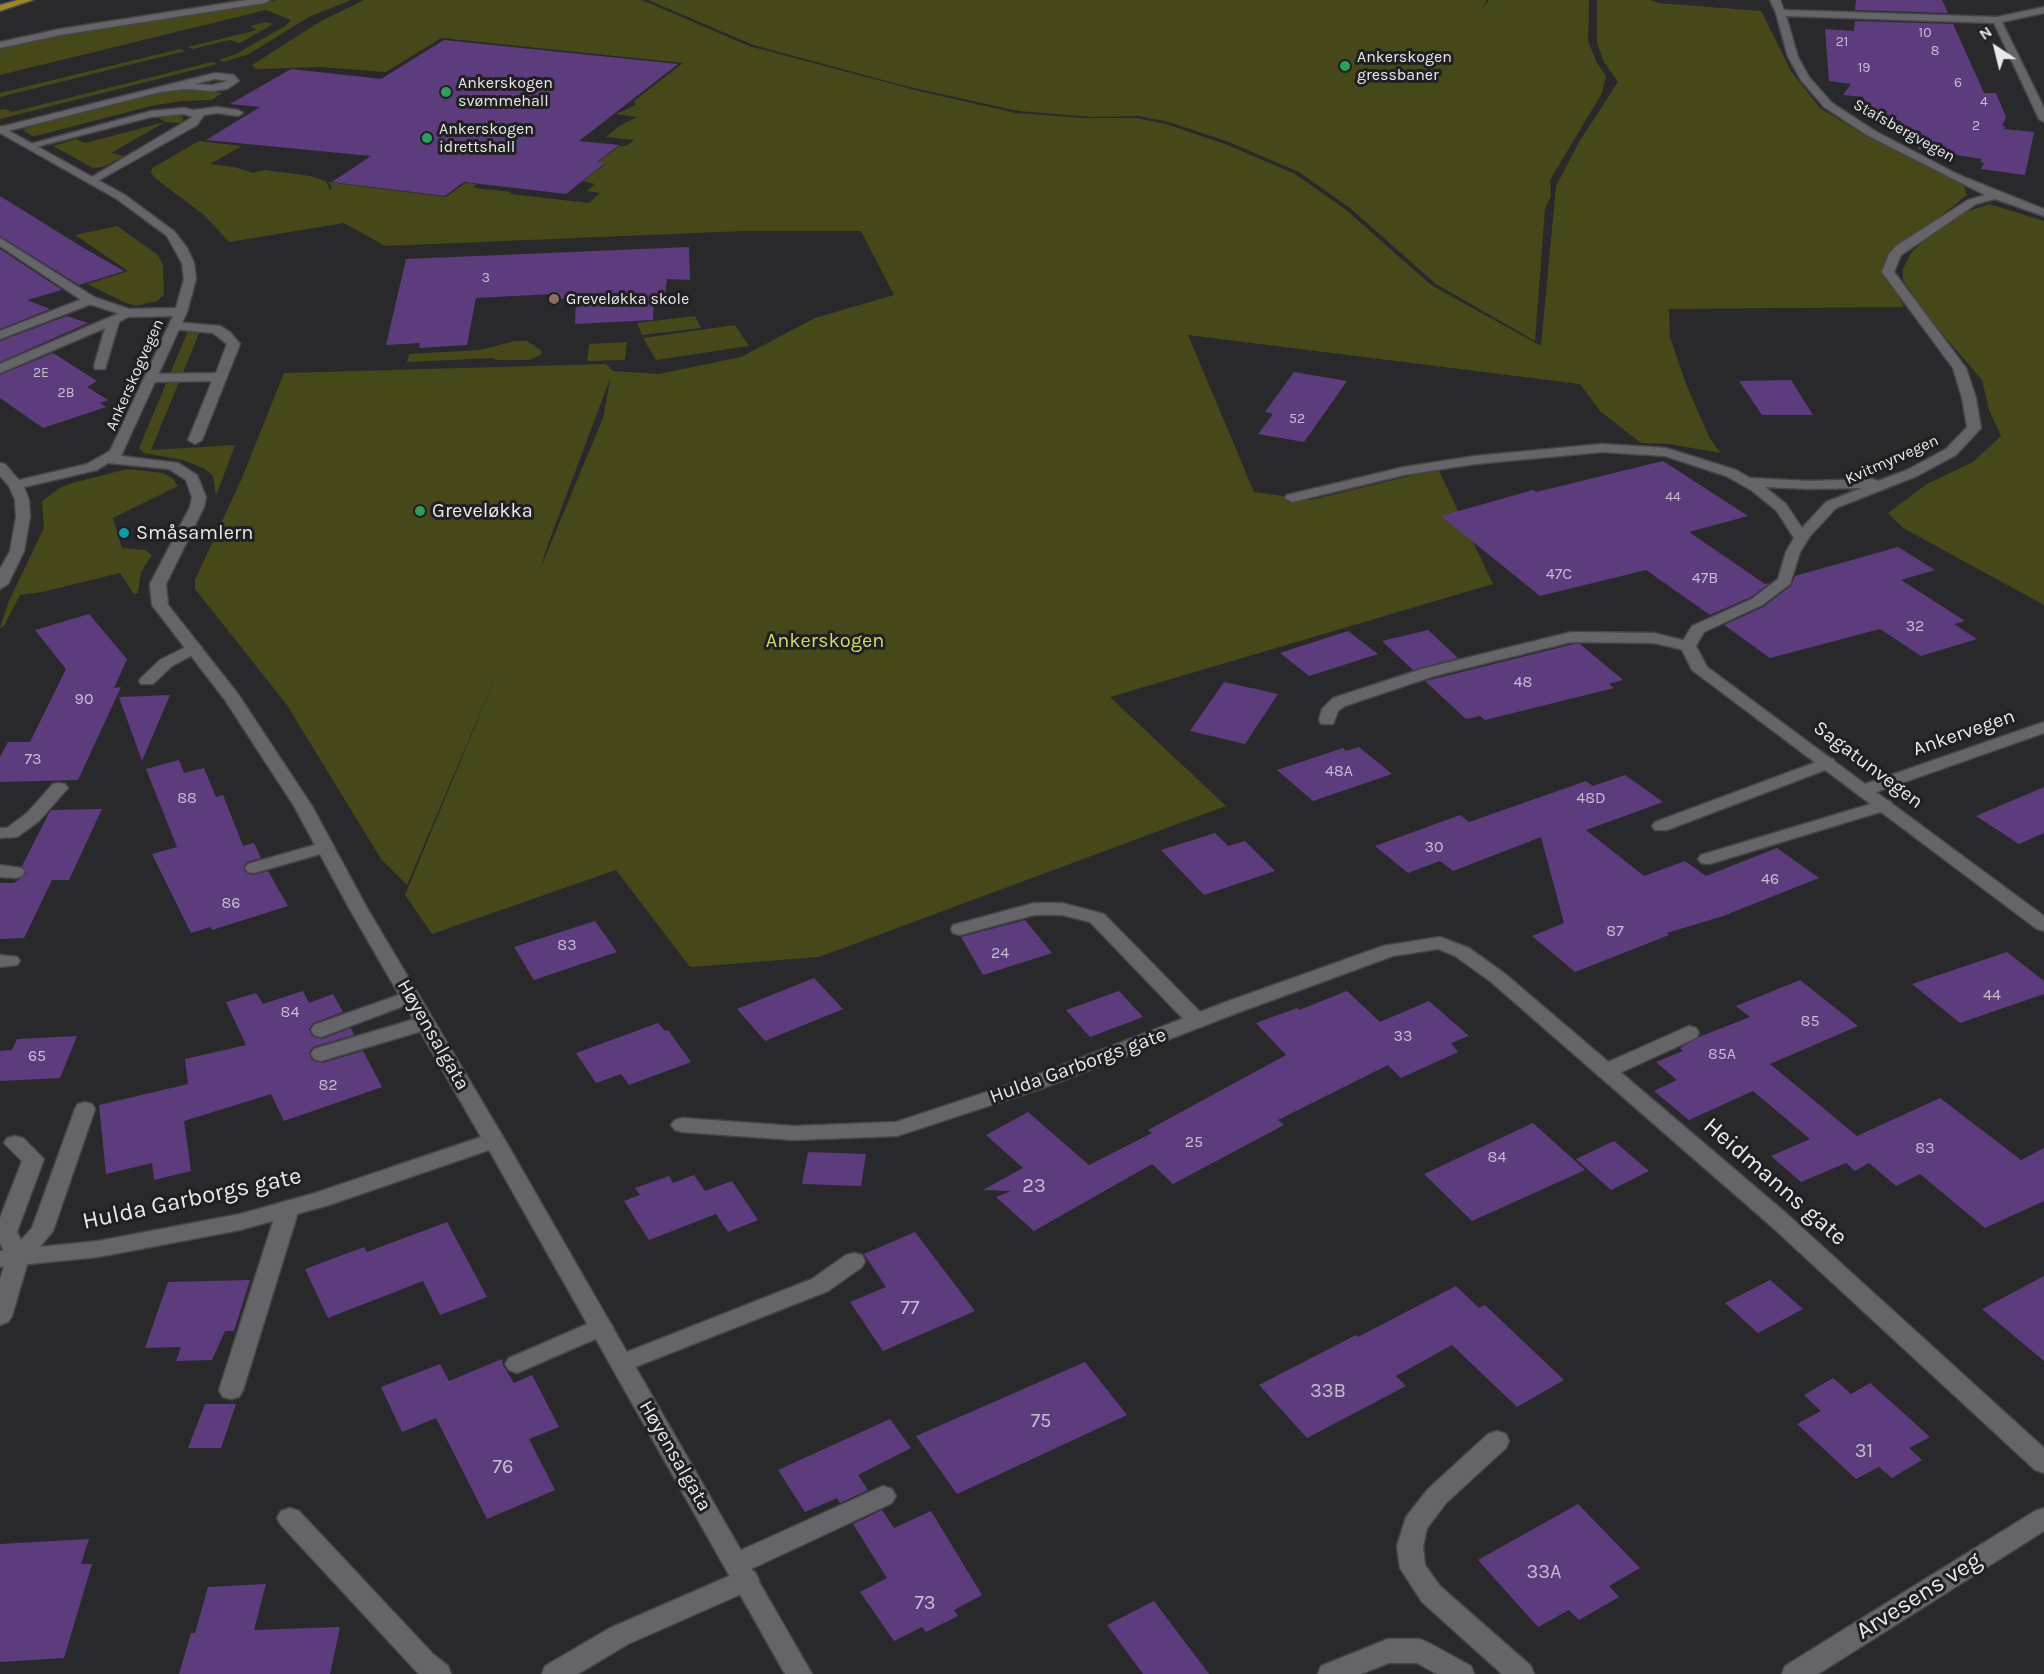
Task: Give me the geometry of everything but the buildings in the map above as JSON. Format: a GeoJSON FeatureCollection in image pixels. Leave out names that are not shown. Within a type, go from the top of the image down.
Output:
{"type":"FeatureCollection","features":[{"type":"Feature","properties":{"kind":"main road"},"geometry":{"type":"LineString","coordinates":[[0,8],[28,0]]}},
{"type":"Feature","properties":{"kind":"street"},"geometry":{"type":"LineString","coordinates":[[0,45],[60,32],[265,0]]}},
{"type":"Feature","properties":{"kind":"street","name":"Stafsbergvegen"},"geometry":{"type":"LineString","coordinates":[[1775,0],[1781,13],[1793,57],[1804,78],[1828,105],[1890,143],[1995,195],[2044,213]]}},
{"type":"Feature","properties":{"kind":"street"},"geometry":{"type":"LineString","coordinates":[[1781,13],[1997,20],[2044,10]]}},
{"type":"Feature","properties":{"kind":"street"},"geometry":{"type":"LineString","coordinates":[[1997,20],[2043,113]]}},
{"type":"Feature","properties":{"kind":"street"},"geometry":{"type":"LineString","coordinates":[[1,129],[160,89],[215,76],[230,77],[234,81],[227,86],[212,88],[185,86],[160,89]]}},
{"type":"Feature","properties":{"kind":"street"},"geometry":{"type":"LineString","coordinates":[[2030,88],[2044,89]]}},
{"type":"Feature","properties":{"kind":"street"},"geometry":{"type":"LineString","coordinates":[[32,145],[151,114],[216,110],[238,113]]}},
{"type":"Feature","properties":{"kind":"street"},"geometry":{"type":"LineString","coordinates":[[94,180],[193,123],[199,115],[195,113]]}},
{"type":"Feature","properties":{"kind":"street","name":"Ankerskogvegen"},"geometry":{"type":"LineString","coordinates":[[1,129],[94,180],[171,234],[188,263],[190,279],[181,312],[120,447],[108,459],[92,467],[16,486]]}},
{"type":"Feature","properties":{"kind":"street","name":"Kvitmyrvegen"},"geometry":{"type":"LineString","coordinates":[[1688,646],[1698,630],[1757,602],[1785,580],[1793,552],[1801,538],[1831,505],[1912,473],[1951,452],[1974,428],[1970,398],[1959,368],[1888,272],[1900,248],[1972,202],[1995,195]]}},
{"type":"Feature","properties":{"kind":"street","name":"Ankerskogvegen"},"geometry":{"type":"LineString","coordinates":[[0,241],[90,300],[129,312],[181,312]]}},
{"type":"Feature","properties":{"kind":"street"},"geometry":{"type":"LineString","coordinates":[[0,335],[90,300]]}},
{"type":"Feature","properties":{"kind":"street"},"geometry":{"type":"LineString","coordinates":[[0,369],[129,312]]}},
{"type":"Feature","properties":{"kind":"street"},"geometry":{"type":"LineString","coordinates":[[100,366],[114,319]]}},
{"type":"Feature","properties":{"kind":"street"},"geometry":{"type":"LineString","coordinates":[[175,326],[216,329],[234,344],[195,440]]}},
{"type":"Feature","properties":{"kind":"street"},"geometry":{"type":"LineString","coordinates":[[152,378],[221,377]]}},
{"type":"Feature","properties":{"kind":"street"},"geometry":{"type":"LineString","coordinates":[[1292,498],[1404,471],[1474,460],[1602,448],[1666,452],[1731,473],[1756,487],[1780,507],[1801,538]]}},
{"type":"Feature","properties":{"kind":"street","name":"Høyensalgata"},"geometry":{"type":"LineString","coordinates":[[108,459],[173,466],[192,478],[199,497],[197,507],[158,584],[160,605],[260,737],[303,806],[410,997],[799,1674]]}},
{"type":"Feature","properties":{"kind":"street"},"geometry":{"type":"LineString","coordinates":[[0,467],[16,486],[22,500],[23,517],[17,551],[0,584]]}},
{"type":"Feature","properties":{"kind":"street"},"geometry":{"type":"LineString","coordinates":[[1744,481],[1809,485],[1886,483]]}},
{"type":"Feature","properties":{"kind":"street"},"geometry":{"type":"LineString","coordinates":[[1327,720],[1330,709],[1339,702],[1428,672],[1571,637],[1654,638],[1688,646]]}},
{"type":"Feature","properties":{"kind":"street","name":"Sagatunvegen"},"geometry":{"type":"LineString","coordinates":[[1688,646],[1700,670],[2044,926]]}},
{"type":"Feature","properties":{"kind":"street"},"geometry":{"type":"LineString","coordinates":[[147,681],[166,663],[194,648]]}},
{"type":"Feature","properties":{"kind":"street","name":"Ankervegen"},"geometry":{"type":"LineString","coordinates":[[1864,790],[2044,727]]}},
{"type":"Feature","properties":{"kind":"street"},"geometry":{"type":"LineString","coordinates":[[1661,826],[1827,763]]}},
{"type":"Feature","properties":{"kind":"street"},"geometry":{"type":"LineString","coordinates":[[0,833],[11,832],[33,817],[59,788]]}},
{"type":"Feature","properties":{"kind":"street"},"geometry":{"type":"LineString","coordinates":[[1707,859],[1884,805]]}},
{"type":"Feature","properties":{"kind":"street"},"geometry":{"type":"LineString","coordinates":[[254,868],[325,847]]}},
{"type":"Feature","properties":{"kind":"street"},"geometry":{"type":"LineString","coordinates":[[960,929],[1034,909],[1062,909],[1097,918],[1197,1021]]}},
{"type":"Feature","properties":{"kind":"street","name":"Hulda Garborgs gate"},"geometry":{"type":"LineString","coordinates":[[682,1125],[794,1133],[897,1130],[1036,1083],[1390,950],[1440,943],[1462,952]]}},
{"type":"Feature","properties":{"kind":"street","name":"Heidmanns gate"},"geometry":{"type":"LineString","coordinates":[[1462,952],[1497,977],[1779,1220],[2044,1463]]}},
{"type":"Feature","properties":{"kind":"street"},"geometry":{"type":"LineString","coordinates":[[321,1030],[410,997]]}},
{"type":"Feature","properties":{"kind":"street"},"geometry":{"type":"LineString","coordinates":[[321,1054],[426,1023]]}},
{"type":"Feature","properties":{"kind":"street"},"geometry":{"type":"LineString","coordinates":[[1606,1071],[1689,1033]]}},
{"type":"Feature","properties":{"kind":"street"},"geometry":{"type":"LineString","coordinates":[[9,1259],[42,1231],[85,1109]]}},
{"type":"Feature","properties":{"kind":"street","name":"Hulda Garborgs gate"},"geometry":{"type":"LineString","coordinates":[[9,1259],[98,1249],[240,1222],[288,1209],[494,1140]]}},
{"type":"Feature","properties":{"kind":"street"},"geometry":{"type":"LineString","coordinates":[[0,1316],[9,1259],[6,1233],[33,1159],[15,1143]]}},
{"type":"Feature","properties":{"kind":"street"},"geometry":{"type":"LineString","coordinates":[[231,1390],[288,1209]]}},
{"type":"Feature","properties":{"kind":"street"},"geometry":{"type":"LineString","coordinates":[[622,1363],[820,1285],[854,1262]]}},
{"type":"Feature","properties":{"kind":"street"},"geometry":{"type":"LineString","coordinates":[[517,1365],[601,1327]]}},
{"type":"Feature","properties":{"kind":"street"},"geometry":{"type":"LineString","coordinates":[[1497,1441],[1437,1496],[1415,1524],[1410,1546],[1413,1568],[1431,1594],[1521,1674]]}},
{"type":"Feature","properties":{"kind":"street"},"geometry":{"type":"LineString","coordinates":[[555,1674],[620,1636],[883,1496]]}},
{"type":"Feature","properties":{"kind":"street"},"geometry":{"type":"LineString","coordinates":[[290,1518],[424,1662],[438,1674]]}},
{"type":"Feature","properties":{"kind":"street","name":"Arvesens veg"},"geometry":{"type":"LineString","coordinates":[[1795,1674],[2044,1518]]}},
{"type":"Feature","properties":{"kind":"street"},"geometry":{"type":"LineString","coordinates":[[1331,1674],[1388,1651],[1420,1651],[1461,1674]]}},
{"type":"Feature","properties":{"kind":"green space"},"geometry":{"type":"Polygon","coordinates":[[[277,0],[351,0],[309,17],[249,54],[224,62],[219,60],[236,54],[285,26],[291,20],[266,10],[0,75],[0,48],[76,32],[277,0]]]}},
{"type":"Feature","properties":{"kind":"green space","name":"Ankerskogen"},"geometry":{"type":"Polygon","coordinates":[[[364,0],[642,0],[749,46],[923,92],[1016,113],[1084,118],[1136,118],[1166,124],[1225,144],[1295,174],[1345,209],[1431,285],[1541,346],[1556,186],[1579,142],[1618,82],[1604,62],[1597,43],[1597,0],[1650,0],[1659,3],[1761,11],[1791,71],[1820,108],[1863,134],[1963,183],[1967,195],[1913,238],[1885,270],[1904,307],[1669,309],[1670,337],[1686,384],[1710,439],[1721,453],[1669,444],[1641,443],[1600,411],[1580,384],[1188,335],[1254,492],[1311,500],[1438,469],[1493,584],[1110,697],[1226,806],[819,957],[690,967],[616,870],[432,934],[405,895],[500,666],[407,885],[381,859],[287,705],[195,589],[195,580],[242,478],[284,373],[606,364],[613,371],[659,374],[741,357],[815,318],[894,295],[861,231],[743,231],[385,246],[344,223],[229,242],[204,215],[155,178],[151,173],[152,168],[199,141],[242,146],[210,164],[234,167],[253,173],[265,170],[310,176],[326,181],[330,190],[332,188],[328,182],[446,197],[465,183],[476,184],[474,188],[511,192],[510,194],[589,203],[600,193],[587,191],[595,184],[583,181],[605,164],[598,162],[619,146],[626,146],[634,140],[606,137],[619,126],[637,117],[616,114],[636,105],[634,101],[683,63],[441,38],[386,72],[319,67],[256,69],[252,65],[321,21],[364,0]],[[611,376],[541,567],[603,418],[611,376]]]}},
{"type":"Feature","properties":{"kind":"green space"},"geometry":{"type":"Polygon","coordinates":[[[648,0],[1487,0],[1482,10],[1489,0],[1589,0],[1588,41],[1597,63],[1606,76],[1602,93],[1550,180],[1551,196],[1545,209],[1535,341],[1436,284],[1350,208],[1299,172],[1229,142],[1169,122],[1139,116],[1092,117],[1018,111],[905,86],[753,45],[648,0]]]}},
{"type":"Feature","properties":{"kind":"green space"},"geometry":{"type":"Polygon","coordinates":[[[266,22],[273,24],[240,43],[230,40],[192,49],[188,47],[257,30],[250,26],[266,22]]]}},
{"type":"Feature","properties":{"kind":"green space"},"geometry":{"type":"Polygon","coordinates":[[[180,49],[185,51],[0,97],[0,93],[180,49]]]}},
{"type":"Feature","properties":{"kind":"green space"},"geometry":{"type":"Polygon","coordinates":[[[212,62],[217,64],[0,119],[0,110],[5,109],[12,112],[212,62]]]}},
{"type":"Feature","properties":{"kind":"green space"},"geometry":{"type":"Polygon","coordinates":[[[187,89],[223,93],[211,100],[181,101],[151,106],[39,135],[32,136],[23,130],[58,118],[166,90],[187,89]]]}},
{"type":"Feature","properties":{"kind":"green space"},"geometry":{"type":"Polygon","coordinates":[[[174,115],[183,117],[180,123],[165,122],[157,117],[174,115]]]}},
{"type":"Feature","properties":{"kind":"green space"},"geometry":{"type":"Polygon","coordinates":[[[165,122],[111,153],[124,156],[103,167],[93,168],[53,146],[76,139],[85,143],[165,122]]]}},
{"type":"Feature","properties":{"kind":"green space"},"geometry":{"type":"Polygon","coordinates":[[[1989,204],[2044,221],[2044,605],[1903,528],[1888,513],[1927,484],[1973,462],[2001,436],[1989,410],[1982,380],[1929,318],[1903,280],[1903,269],[1911,253],[1924,240],[1966,212],[1989,204]]]}},
{"type":"Feature","properties":{"kind":"green space"},"geometry":{"type":"Polygon","coordinates":[[[117,226],[158,255],[163,265],[164,295],[157,301],[136,306],[87,284],[128,271],[75,235],[117,226]]]}},
{"type":"Feature","properties":{"kind":"green space"},"geometry":{"type":"Polygon","coordinates":[[[695,316],[701,328],[642,335],[637,323],[695,316]]]}},
{"type":"Feature","properties":{"kind":"green space"},"geometry":{"type":"Polygon","coordinates":[[[203,324],[151,450],[235,445],[216,496],[213,476],[205,469],[183,460],[144,453],[139,448],[188,331],[203,324]]]}},
{"type":"Feature","properties":{"kind":"green space"},"geometry":{"type":"Polygon","coordinates":[[[735,325],[749,346],[656,360],[643,338],[735,325]]]}},
{"type":"Feature","properties":{"kind":"green space"},"geometry":{"type":"Polygon","coordinates":[[[515,341],[527,341],[542,351],[542,354],[530,360],[492,358],[407,362],[409,354],[480,350],[515,341]]]}},
{"type":"Feature","properties":{"kind":"green space"},"geometry":{"type":"Polygon","coordinates":[[[627,342],[625,360],[587,361],[589,344],[627,342]]]}},
{"type":"Feature","properties":{"kind":"green space"},"geometry":{"type":"Polygon","coordinates":[[[127,469],[163,473],[172,478],[178,486],[113,518],[122,548],[145,550],[152,555],[141,572],[138,593],[134,594],[120,573],[20,595],[4,626],[0,628],[8,603],[44,528],[42,501],[60,488],[72,483],[127,469]]]}},
{"type":"Feature","properties":{"kind":"place","name":"Ankerskogen gressbaner"},"geometry":{"type":"Point","coordinates":[1345,66]}},
{"type":"Feature","properties":{"kind":"place","name":"Ankerskogen svømmehall"},"geometry":{"type":"Point","coordinates":[446,92]}},
{"type":"Feature","properties":{"kind":"place","name":"Ankerskogen idrettshall"},"geometry":{"type":"Point","coordinates":[427,138]}},
{"type":"Feature","properties":{"kind":"place","name":"Greveløkka skole"},"geometry":{"type":"Point","coordinates":[554,299]}},
{"type":"Feature","properties":{"kind":"place","name":"Greveløkka"},"geometry":{"type":"Point","coordinates":[420,511]}},
{"type":"Feature","properties":{"kind":"place","name":"Småsamlern"},"geometry":{"type":"Point","coordinates":[124,533]}}]}
